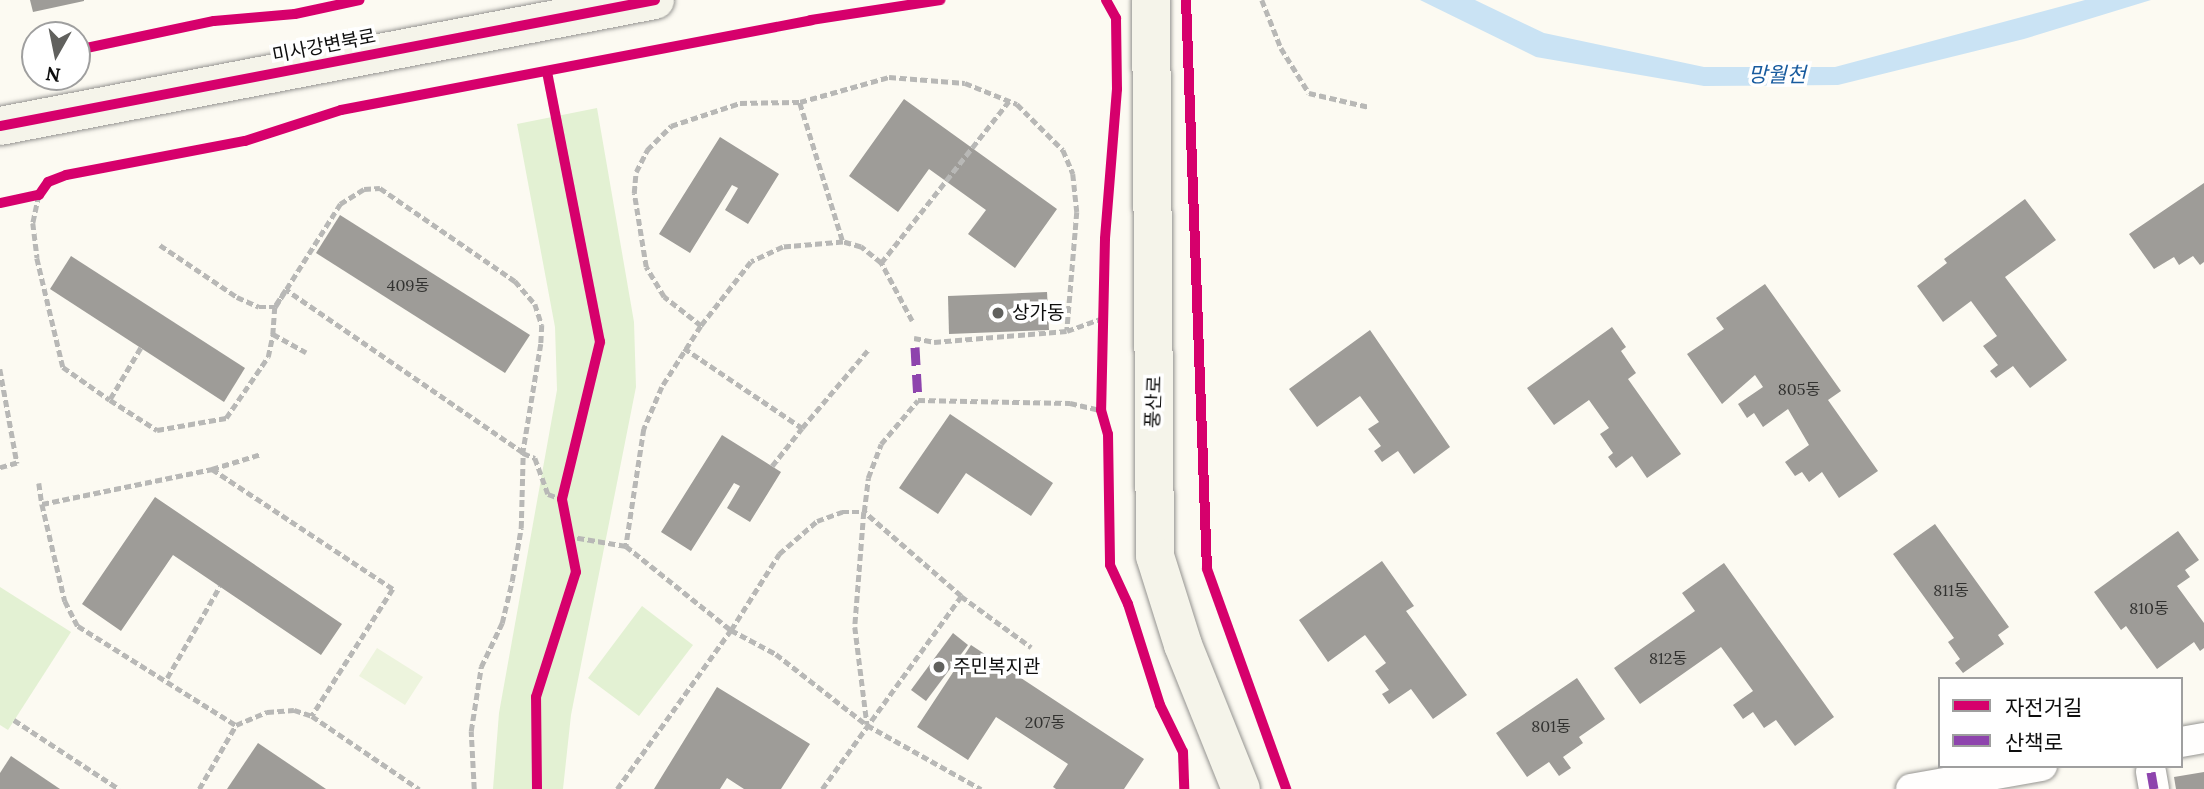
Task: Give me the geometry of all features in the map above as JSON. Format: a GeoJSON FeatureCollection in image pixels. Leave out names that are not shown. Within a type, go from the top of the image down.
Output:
{"type":"FeatureCollection","features":[{"type":"Feature","properties":{"kind":"street","name":"미사강변북로"},"geometry":{"type":"LineString","coordinates":[[0,126],[655,0]]}},
{"type":"Feature","properties":{"kind":"street","name":"풍산로"},"geometry":{"type":"LineString","coordinates":[[1151,0],[1155,556],[1183,645],[1241,789]]}},
{"type":"Feature","properties":{"kind":"street"},"geometry":{"type":"LineString","coordinates":[[2183,742],[2204,738]]}},
{"type":"Feature","properties":{"kind":"street"},"geometry":{"type":"LineString","coordinates":[[1911,789],[2031,768]]}},
{"type":"Feature","properties":{"kind":"path"},"geometry":{"type":"LineString","coordinates":[[1262,0],[1281,48],[1309,93],[1369,107]]}},
{"type":"Feature","properties":{"kind":"path"},"geometry":{"type":"LineString","coordinates":[[701,326],[664,297],[646,267],[637,232],[636,172],[647,150],[671,126],[740,103],[800,102],[889,76],[965,83],[1009,101],[1063,150],[1073,174],[1077,212],[1067,331]]}},
{"type":"Feature","properties":{"kind":"path"},"geometry":{"type":"LineString","coordinates":[[881,263],[1009,101]]}},
{"type":"Feature","properties":{"kind":"path"},"geometry":{"type":"LineString","coordinates":[[800,102],[843,242]]}},
{"type":"Feature","properties":{"kind":"path"},"geometry":{"type":"LineString","coordinates":[[26,197],[39,195],[33,223],[37,258],[63,368],[157,430],[226,418],[268,357],[275,307],[340,204],[364,189],[380,188],[415,211],[515,281],[535,304],[542,325],[541,344],[523,453],[521,528],[502,623],[481,667],[471,731],[474,789]]}},
{"type":"Feature","properties":{"kind":"path"},"geometry":{"type":"LineString","coordinates":[[626,546],[644,429],[684,348],[751,262],[783,247],[843,242],[862,247],[881,263],[912,321]]}},
{"type":"Feature","properties":{"kind":"path"},"geometry":{"type":"LineString","coordinates":[[160,245],[237,297],[259,307],[275,307]]}},
{"type":"Feature","properties":{"kind":"path"},"geometry":{"type":"LineString","coordinates":[[286,290],[523,453],[536,458],[548,494],[562,499]]}},
{"type":"Feature","properties":{"kind":"path"},"geometry":{"type":"LineString","coordinates":[[914,338],[934,342],[1067,331],[1104,313]]}},
{"type":"Feature","properties":{"kind":"path"},"geometry":{"type":"LineString","coordinates":[[273,334],[306,352]]}},
{"type":"Feature","properties":{"kind":"path"},"geometry":{"type":"LineString","coordinates":[[110,400],[141,348]]}},
{"type":"Feature","properties":{"kind":"path"},"geometry":{"type":"LineString","coordinates":[[684,348],[802,428]]}},
{"type":"Feature","properties":{"kind":"path"},"geometry":{"type":"LineString","coordinates":[[772,466],[868,350]]}},
{"type":"Feature","properties":{"kind":"path"},"geometry":{"type":"LineString","coordinates":[[0,369],[17,463],[0,468]]}},
{"type":"Feature","properties":{"kind":"path"},"geometry":{"type":"LineString","coordinates":[[867,725],[855,627],[868,478],[881,444],[918,400],[1044,401],[1103,415]]}},
{"type":"Feature","properties":{"kind":"path"},"geometry":{"type":"LineString","coordinates":[[42,504],[212,469],[261,454]]}},
{"type":"Feature","properties":{"kind":"path"},"geometry":{"type":"LineString","coordinates":[[212,469],[393,589],[312,716]]}},
{"type":"Feature","properties":{"kind":"path"},"geometry":{"type":"LineString","coordinates":[[39,483],[65,601],[78,626],[167,678],[236,725]]}},
{"type":"Feature","properties":{"kind":"path"},"geometry":{"type":"LineString","coordinates":[[564,512],[562,499],[565,486]]}},
{"type":"Feature","properties":{"kind":"path"},"geometry":{"type":"LineString","coordinates":[[617,789],[731,630],[779,554],[817,521],[842,512],[864,512],[961,596],[1031,648]]}},
{"type":"Feature","properties":{"kind":"path"},"geometry":{"type":"LineString","coordinates":[[566,524],[570,548]]}},
{"type":"Feature","properties":{"kind":"path"},"geometry":{"type":"LineString","coordinates":[[568,536],[626,546],[731,630],[776,654],[867,725],[981,789]]}},
{"type":"Feature","properties":{"kind":"path"},"geometry":{"type":"LineString","coordinates":[[167,678],[220,586]]}},
{"type":"Feature","properties":{"kind":"path"},"geometry":{"type":"LineString","coordinates":[[822,789],[961,596]]}},
{"type":"Feature","properties":{"kind":"path"},"geometry":{"type":"LineString","coordinates":[[199,789],[236,725],[267,712],[295,709],[312,716],[419,789]]}},
{"type":"Feature","properties":{"kind":"path"},"geometry":{"type":"LineString","coordinates":[[14,720],[119,789]]}},
{"type":"Feature","properties":{"kind":"green space"},"geometry":{"type":"Polygon","coordinates":[[[597,108],[634,322],[636,387],[571,715],[563,789],[493,789],[499,713],[557,390],[555,327],[517,124],[597,108]]]}},
{"type":"Feature","properties":{"kind":"green space"},"geometry":{"type":"Polygon","coordinates":[[[0,587],[71,632],[8,730],[0,725],[0,587]]]}},
{"type":"Feature","properties":{"kind":"green space"},"geometry":{"type":"Polygon","coordinates":[[[642,606],[693,645],[639,716],[588,678],[642,606]]]}},
{"type":"Feature","properties":{"kind":"green space"},"geometry":{"type":"Polygon","coordinates":[[[377,648],[423,677],[405,705],[359,676],[377,648]]]}},
{"type":"Feature","properties":{"kind":"water","name":"망월천"},"geometry":{"type":"Polygon","coordinates":[[[1420,0],[1475,0],[1544,33],[1704,67],[1835,67],[2085,0],[2151,0],[2024,39],[1838,85],[1704,86],[1536,57],[1420,0]]]}},
{"type":"Feature","properties":{"kind":"building"},"geometry":{"type":"Polygon","coordinates":[[[30,0],[84,0],[84,1],[33,12],[30,0]]]}},
{"type":"Feature","properties":{"kind":"building"},"geometry":{"type":"Polygon","coordinates":[[[904,99],[1057,209],[1015,268],[968,234],[986,210],[929,169],[898,212],[849,176],[904,99]]]}},
{"type":"Feature","properties":{"kind":"building"},"geometry":{"type":"Polygon","coordinates":[[[720,137],[779,174],[748,224],[725,210],[738,188],[732,185],[690,253],[659,234],[720,137]]]}},
{"type":"Feature","properties":{"kind":"building"},"geometry":{"type":"Polygon","coordinates":[[[2204,183],[2204,262],[2200,265],[2193,256],[2179,265],[2174,257],[2154,269],[2129,234],[2204,183]]]}},
{"type":"Feature","properties":{"kind":"building"},"geometry":{"type":"Polygon","coordinates":[[[2025,199],[2056,240],[2005,277],[2067,360],[2030,388],[2013,366],[1996,378],[1990,371],[1998,365],[1983,346],[1997,336],[1971,301],[1943,322],[1917,286],[1947,263],[1944,259],[2025,199]]]}},
{"type":"Feature","properties":{"kind":"building"},"geometry":{"type":"Polygon","coordinates":[[[340,215],[530,335],[505,373],[316,253],[340,215]]]}},
{"type":"Feature","properties":{"kind":"building"},"geometry":{"type":"Polygon","coordinates":[[[71,256],[245,368],[224,402],[50,289],[71,256]]]}},
{"type":"Feature","properties":{"kind":"building"},"geometry":{"type":"Polygon","coordinates":[[[1765,284],[1841,391],[1828,400],[1878,471],[1839,498],[1822,472],[1809,482],[1802,472],[1795,476],[1785,462],[1809,445],[1788,409],[1763,427],[1754,413],[1747,418],[1738,404],[1763,387],[1755,375],[1722,404],[1687,354],[1724,329],[1716,318],[1765,284]]]}},
{"type":"Feature","properties":{"kind":"building","name":"상가동"},"geometry":{"type":"Polygon","coordinates":[[[1047,292],[1049,330],[949,334],[948,296],[1047,292]]]}},
{"type":"Feature","properties":{"kind":"building"},"geometry":{"type":"Polygon","coordinates":[[[1612,327],[1626,347],[1621,351],[1636,373],[1628,379],[1681,454],[1647,478],[1632,456],[1616,468],[1608,457],[1613,453],[1600,434],[1609,428],[1589,400],[1554,425],[1527,388],[1612,327]]]}},
{"type":"Feature","properties":{"kind":"building"},"geometry":{"type":"Polygon","coordinates":[[[1370,330],[1450,447],[1414,474],[1398,451],[1382,462],[1374,451],[1381,446],[1368,429],[1379,422],[1360,396],[1317,427],[1289,389],[1370,330]]]}},
{"type":"Feature","properties":{"kind":"building"},"geometry":{"type":"Polygon","coordinates":[[[950,414],[1053,483],[1031,516],[966,473],[938,514],[899,488],[950,414]]]}},
{"type":"Feature","properties":{"kind":"building"},"geometry":{"type":"Polygon","coordinates":[[[722,435],[781,472],[750,522],[727,508],[740,486],[734,483],[691,551],[661,532],[722,435]]]}},
{"type":"Feature","properties":{"kind":"building"},"geometry":{"type":"Polygon","coordinates":[[[155,497],[342,624],[321,655],[173,555],[121,631],[82,604],[155,497]]]}},
{"type":"Feature","properties":{"kind":"building"},"geometry":{"type":"Polygon","coordinates":[[[1935,524],[2009,627],[1998,635],[2004,644],[1963,673],[1955,663],[1960,659],[1948,642],[1954,638],[1893,554],[1935,524]]]}},
{"type":"Feature","properties":{"kind":"building"},"geometry":{"type":"Polygon","coordinates":[[[2178,531],[2199,560],[2185,570],[2190,577],[2177,586],[2204,623],[2204,648],[2200,651],[2194,642],[2157,669],[2126,626],[2121,630],[2094,592],[2178,531]]]}},
{"type":"Feature","properties":{"kind":"building"},"geometry":{"type":"Polygon","coordinates":[[[1382,561],[1414,606],[1406,611],[1467,695],[1433,719],[1411,689],[1389,704],[1382,694],[1389,690],[1375,671],[1386,663],[1365,635],[1328,662],[1299,620],[1382,561]]]}},
{"type":"Feature","properties":{"kind":"building"},"geometry":{"type":"Polygon","coordinates":[[[1724,563],[1834,717],[1795,746],[1776,720],[1764,728],[1753,712],[1743,719],[1733,705],[1753,691],[1721,647],[1640,704],[1614,668],[1695,611],[1682,593],[1724,563]]]}},
{"type":"Feature","properties":{"kind":"building","name":"주민복지관"},"geometry":{"type":"Polygon","coordinates":[[[953,633],[968,645],[926,701],[911,690],[953,633]]]}},
{"type":"Feature","properties":{"kind":"building"},"geometry":{"type":"Polygon","coordinates":[[[971,645],[1144,759],[1124,789],[1056,789],[1053,787],[1068,764],[996,717],[968,760],[917,727],[971,645]]]}},
{"type":"Feature","properties":{"kind":"building"},"geometry":{"type":"Polygon","coordinates":[[[1577,678],[1605,719],[1579,737],[1583,743],[1563,757],[1571,768],[1559,776],[1549,762],[1527,777],[1496,733],[1577,678]]]}},
{"type":"Feature","properties":{"kind":"building"},"geometry":{"type":"Polygon","coordinates":[[[717,687],[810,744],[781,789],[744,789],[727,778],[720,789],[654,789],[717,687]]]}},
{"type":"Feature","properties":{"kind":"building"},"geometry":{"type":"Polygon","coordinates":[[[258,743],[326,789],[227,789],[258,743]]]}},
{"type":"Feature","properties":{"kind":"building"},"geometry":{"type":"Polygon","coordinates":[[[11,756],[60,789],[0,789],[0,773],[11,756]]]}},
{"type":"Feature","properties":{"kind":"building"},"geometry":{"type":"Polygon","coordinates":[[[2204,772],[2204,789],[2176,789],[2174,777],[2204,772]]]}},
{"type":"Feature","properties":{"kind":"marked path"},"geometry":{"type":"LineString","coordinates":[[915,347],[918,400]]}},
{"type":"Feature","properties":{"kind":"marked path"},"geometry":{"type":"LineString","coordinates":[[2151,772],[2154,789]]}},
{"type":"Feature","properties":{"kind":"cycle path"},"geometry":{"type":"LineString","coordinates":[[91,47],[214,21],[295,14],[360,0]]}},
{"type":"Feature","properties":{"kind":"cycle path"},"geometry":{"type":"LineString","coordinates":[[0,126],[655,0]]}},
{"type":"Feature","properties":{"kind":"cycle path"},"geometry":{"type":"LineString","coordinates":[[0,203],[39,195],[48,182],[66,175],[245,141],[341,110],[811,20],[940,0]]}},
{"type":"Feature","properties":{"kind":"cycle path"},"geometry":{"type":"LineString","coordinates":[[1106,0],[1116,18],[1117,89],[1105,239],[1101,410],[1108,434],[1110,565],[1128,604],[1160,705],[1183,752],[1184,789]]}},
{"type":"Feature","properties":{"kind":"cycle path"},"geometry":{"type":"LineString","coordinates":[[1186,0],[1207,569],[1286,789]]}},
{"type":"Feature","properties":{"kind":"cycle path"},"geometry":{"type":"LineString","coordinates":[[537,789],[536,697],[576,572],[562,499],[600,342],[547,72]]}},
{"type":"Feature","properties":{"kind":"place","name":"상가동"},"geometry":{"type":"Point","coordinates":[998,313]}},
{"type":"Feature","properties":{"kind":"place","name":"주민복지관"},"geometry":{"type":"Point","coordinates":[939,667]}}]}
